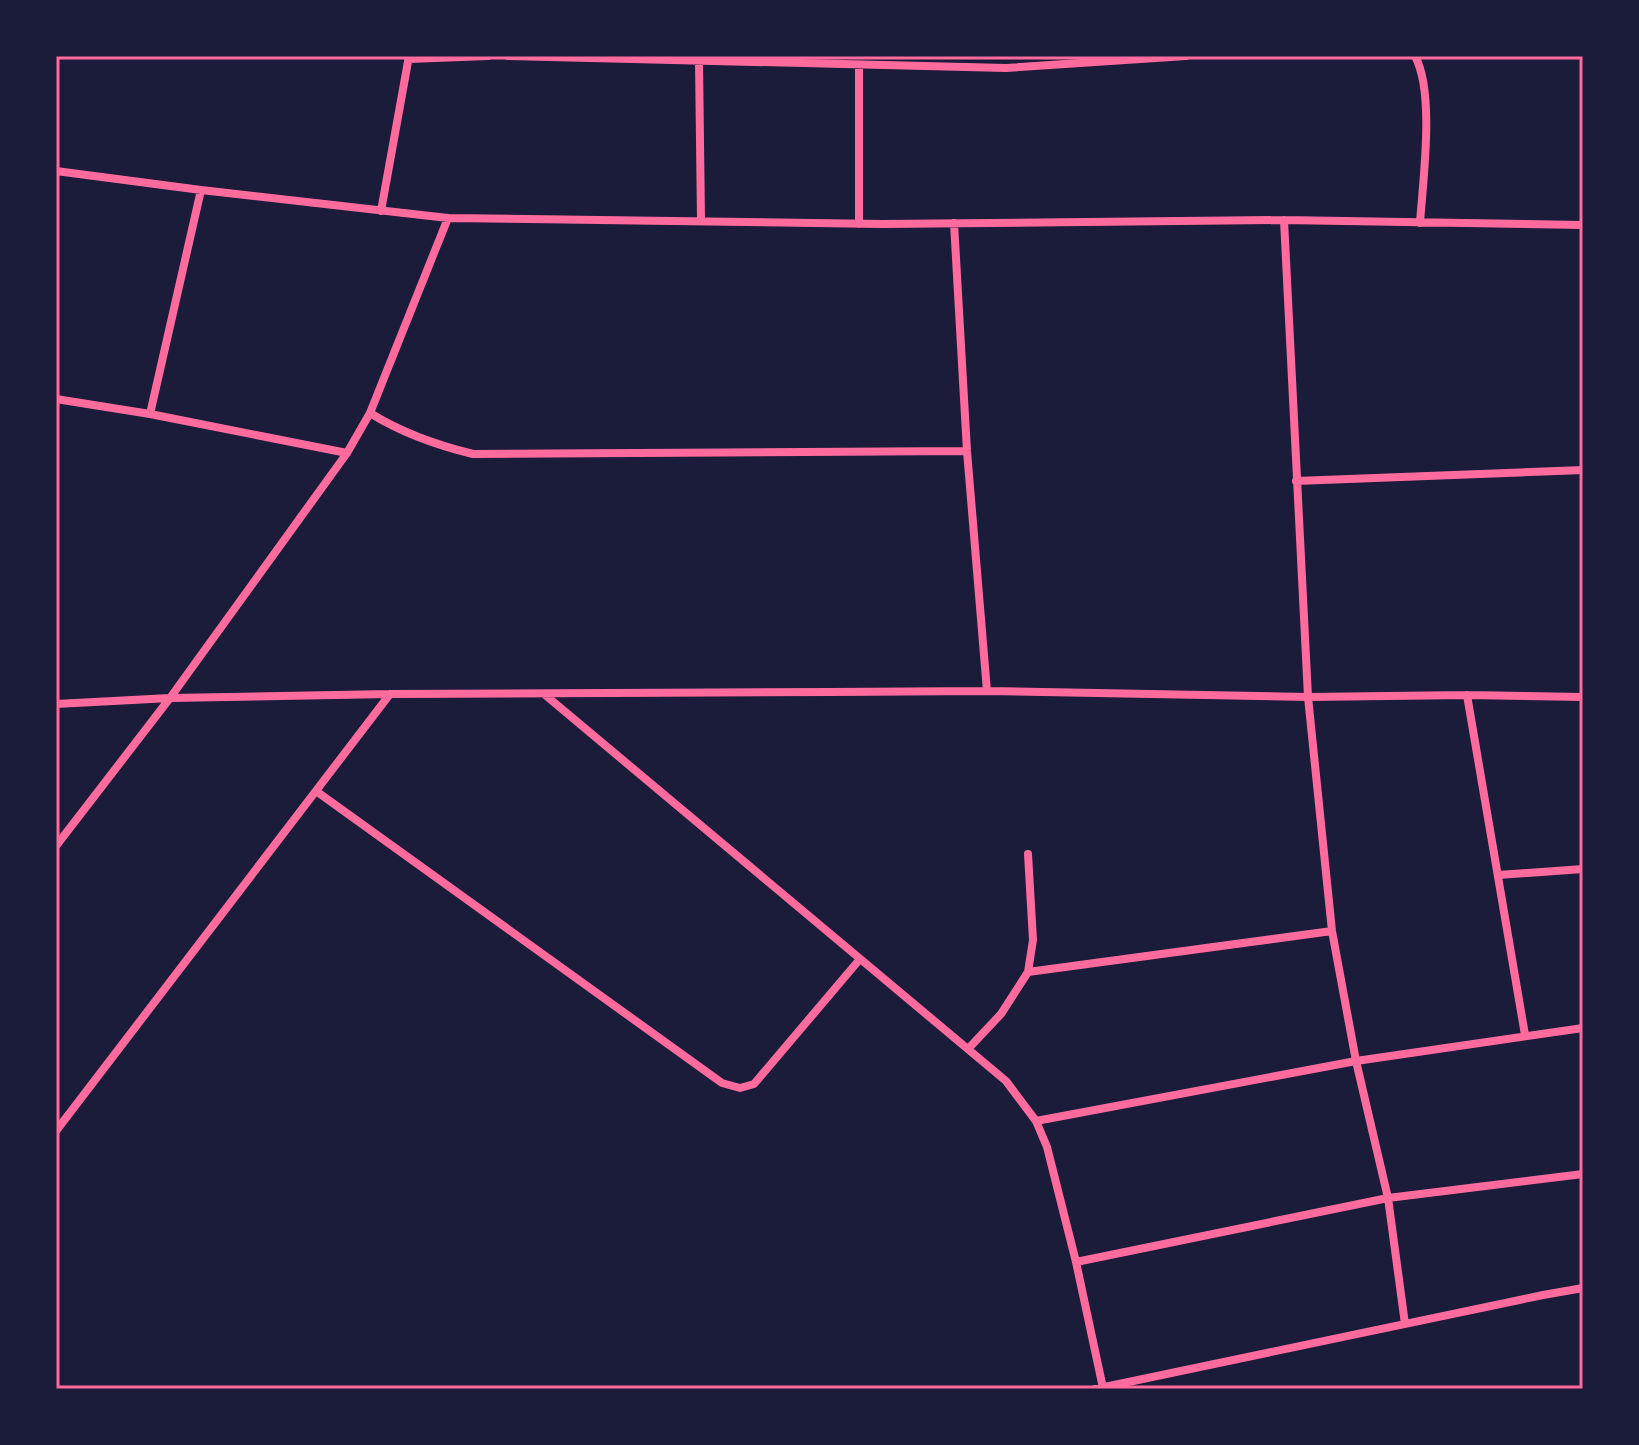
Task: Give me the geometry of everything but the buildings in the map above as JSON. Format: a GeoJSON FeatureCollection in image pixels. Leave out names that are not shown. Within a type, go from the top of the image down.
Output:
{"type":"FeatureCollection","features":[{"type":"Feature","properties":{"kind":"street"},"geometry":{"type":"LineString","coordinates":[[381,211],[409,57],[488,56]]}},
{"type":"Feature","properties":{"kind":"street"},"geometry":{"type":"LineString","coordinates":[[508,56],[1006,68],[1040,61],[1186,56]]}},
{"type":"Feature","properties":{"kind":"street"},"geometry":{"type":"LineString","coordinates":[[920,56],[920,66]]}},
{"type":"Feature","properties":{"kind":"street"},"geometry":{"type":"LineString","coordinates":[[973,56],[973,67]]}},
{"type":"Feature","properties":{"kind":"street"},"geometry":{"type":"LineString","coordinates":[[1415,56],[1422,68],[1427,111],[1420,223]]}},
{"type":"Feature","properties":{"kind":"street"},"geometry":{"type":"LineString","coordinates":[[699,61],[701,221]]}},
{"type":"Feature","properties":{"kind":"street"},"geometry":{"type":"LineString","coordinates":[[859,65],[859,224]]}},
{"type":"Feature","properties":{"kind":"street"},"geometry":{"type":"LineString","coordinates":[[56,171],[448,218],[859,224],[1284,220],[1583,225]]}},
{"type":"Feature","properties":{"kind":"street"},"geometry":{"type":"LineString","coordinates":[[150,414],[201,190]]}},
{"type":"Feature","properties":{"kind":"street"},"geometry":{"type":"LineString","coordinates":[[56,846],[170,698],[347,453],[370,413],[448,218]]}},
{"type":"Feature","properties":{"kind":"street"},"geometry":{"type":"LineString","coordinates":[[1284,220],[1308,697],[1332,931],[1356,1061],[1388,1198],[1405,1324]]}},
{"type":"Feature","properties":{"kind":"street"},"geometry":{"type":"LineString","coordinates":[[954,223],[967,451],[987,691]]}},
{"type":"Feature","properties":{"kind":"street"},"geometry":{"type":"LineString","coordinates":[[56,399],[150,414],[347,453]]}},
{"type":"Feature","properties":{"kind":"street"},"geometry":{"type":"LineString","coordinates":[[370,413],[395,429],[439,446],[473,454],[967,451]]}},
{"type":"Feature","properties":{"kind":"street"},"geometry":{"type":"LineString","coordinates":[[1296,481],[1583,470]]}},
{"type":"Feature","properties":{"kind":"street"},"geometry":{"type":"LineString","coordinates":[[56,704],[170,698],[543,693],[987,691],[1308,697],[1583,697]]}},
{"type":"Feature","properties":{"kind":"street"},"geometry":{"type":"LineString","coordinates":[[543,693],[1006,1081],[1036,1121],[1047,1147],[1076,1262],[1099,1388],[1583,1288]]}},
{"type":"Feature","properties":{"kind":"street"},"geometry":{"type":"LineString","coordinates":[[56,1131],[390,694]]}},
{"type":"Feature","properties":{"kind":"street"},"geometry":{"type":"LineString","coordinates":[[1467,695],[1525,1035]]}},
{"type":"Feature","properties":{"kind":"street"},"geometry":{"type":"LineString","coordinates":[[316,791],[722,1083],[740,1088],[754,1084],[860,959]]}},
{"type":"Feature","properties":{"kind":"street"},"geometry":{"type":"LineString","coordinates":[[968,1049],[1001,1014],[1028,972],[1033,940],[1028,854]]}},
{"type":"Feature","properties":{"kind":"street"},"geometry":{"type":"LineString","coordinates":[[1498,875],[1583,869]]}},
{"type":"Feature","properties":{"kind":"street"},"geometry":{"type":"LineString","coordinates":[[1028,972],[1332,931]]}},
{"type":"Feature","properties":{"kind":"street"},"geometry":{"type":"LineString","coordinates":[[1036,1121],[1356,1061],[1583,1028]]}},
{"type":"Feature","properties":{"kind":"street"},"geometry":{"type":"LineString","coordinates":[[1076,1262],[1388,1198],[1583,1174]]}}]}
